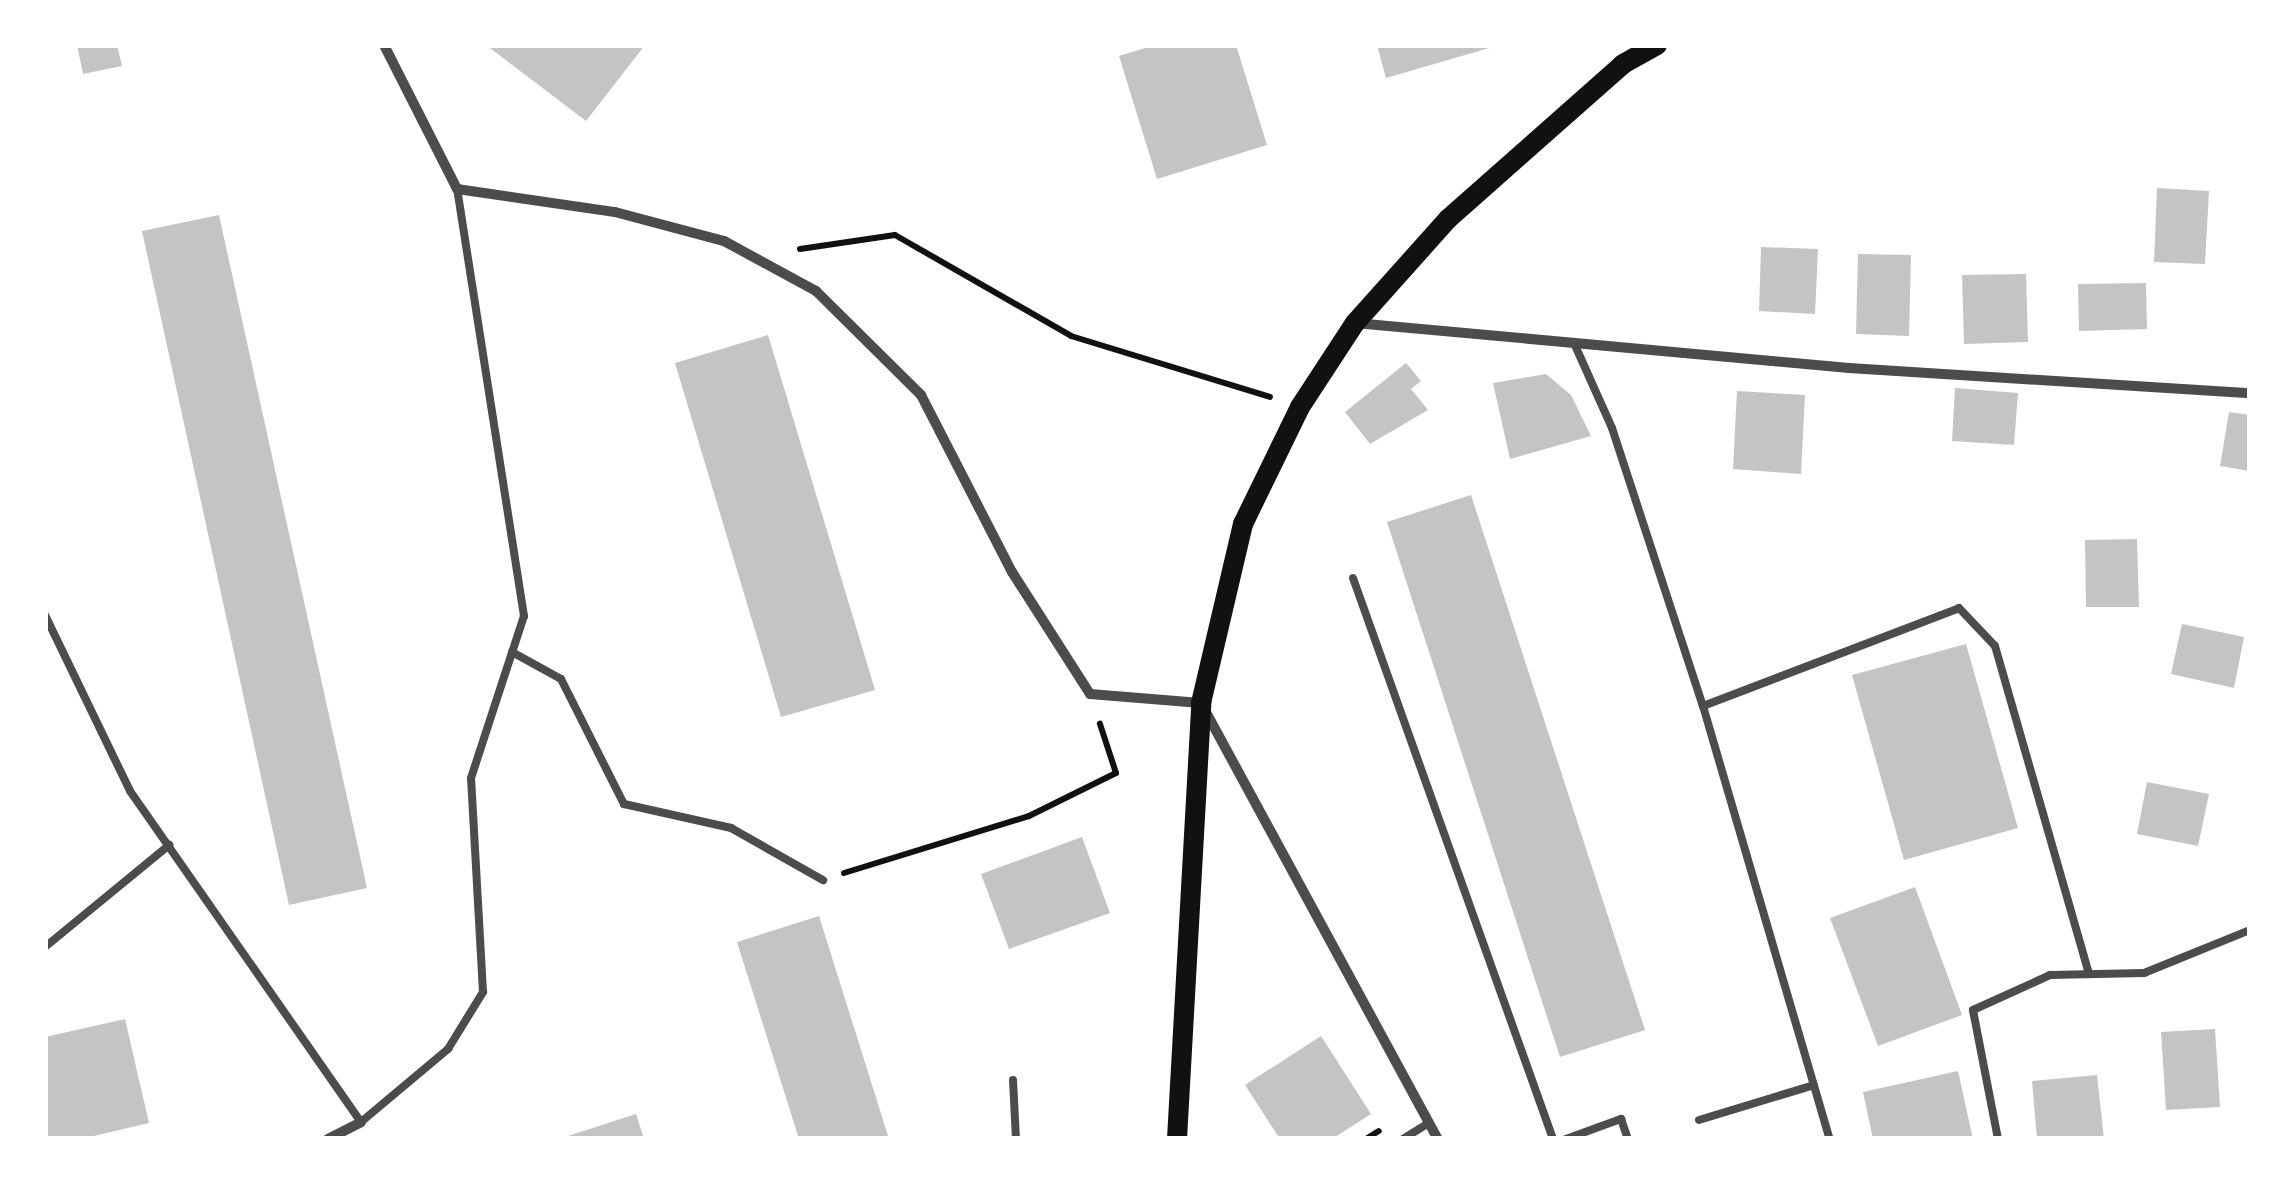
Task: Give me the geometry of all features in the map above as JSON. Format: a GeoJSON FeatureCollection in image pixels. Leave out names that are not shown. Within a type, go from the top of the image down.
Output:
{"type":"FeatureCollection","features":[{"type":"Feature","properties":{"kind":"main road"},"geometry":{"type":"LineString","coordinates":[[1176,1139],[1202,703],[1243,524],[1300,407],[1356,324],[1448,219],[1623,64],[1657,45]]}},
{"type":"Feature","properties":{"kind":"street"},"geometry":{"type":"LineString","coordinates":[[384,45],[457,189],[615,212],[724,241],[816,290],[921,396],[1012,572],[1090,694],[1202,703],[1438,1139]]}},
{"type":"Feature","properties":{"kind":"street"},"geometry":{"type":"LineString","coordinates":[[1356,324],[2250,393]]}},
{"type":"Feature","properties":{"kind":"street"},"geometry":{"type":"LineString","coordinates":[[328,1139],[361,1122]]}},
{"type":"Feature","properties":{"kind":"lane"},"geometry":{"type":"LineString","coordinates":[[45,615],[130,790],[361,1122],[448,1049],[483,992],[471,778],[524,616],[457,189]]}},
{"type":"Feature","properties":{"kind":"lane"},"geometry":{"type":"LineString","coordinates":[[1574,343],[1612,428],[1702,706],[1830,1139]]}},
{"type":"Feature","properties":{"kind":"lane"},"geometry":{"type":"LineString","coordinates":[[1354,578],[1553,1139]]}},
{"type":"Feature","properties":{"kind":"lane"},"geometry":{"type":"LineString","coordinates":[[1702,706],[1959,608],[1996,646],[2089,974]]}},
{"type":"Feature","properties":{"kind":"lane"},"geometry":{"type":"LineString","coordinates":[[512,652],[561,679],[624,804],[731,828],[823,880]]}},
{"type":"Feature","properties":{"kind":"lane"},"geometry":{"type":"LineString","coordinates":[[45,947],[169,845]]}},
{"type":"Feature","properties":{"kind":"lane"},"geometry":{"type":"LineString","coordinates":[[1998,1139],[1973,1010],[2050,975],[2144,972],[2250,930]]}},
{"type":"Feature","properties":{"kind":"lane"},"geometry":{"type":"LineString","coordinates":[[1013,1080],[1016,1139]]}},
{"type":"Feature","properties":{"kind":"lane"},"geometry":{"type":"LineString","coordinates":[[1700,1120],[1814,1085]]}},
{"type":"Feature","properties":{"kind":"lane"},"geometry":{"type":"LineString","coordinates":[[1566,1139],[1621,1119],[1628,1139]]}},
{"type":"Feature","properties":{"kind":"lane"},"geometry":{"type":"LineString","coordinates":[[1404,1139],[1428,1123]]}},
{"type":"Feature","properties":{"kind":"path"},"geometry":{"type":"LineString","coordinates":[[752,256],[895,234],[1071,336],[1300,407]]}},
{"type":"Feature","properties":{"kind":"path"},"geometry":{"type":"LineString","coordinates":[[823,880],[1029,816],[1116,773],[1090,694]]}},
{"type":"Feature","properties":{"kind":"building"},"geometry":{"type":"Polygon","coordinates":[[[77,45],[117,45],[122,66],[83,74],[77,45]]]}},
{"type":"Feature","properties":{"kind":"building"},"geometry":{"type":"Polygon","coordinates":[[[486,45],[645,45],[586,121],[486,45]]]}},
{"type":"Feature","properties":{"kind":"building"},"geometry":{"type":"Polygon","coordinates":[[[1155,45],[1236,45],[1267,145],[1157,179],[1119,56],[1155,45]]]}},
{"type":"Feature","properties":{"kind":"building"},"geometry":{"type":"Polygon","coordinates":[[[1377,45],[1496,45],[1496,46],[1386,78],[1377,45]]]}},
{"type":"Feature","properties":{"kind":"building"},"geometry":{"type":"Polygon","coordinates":[[[2157,188],[2209,191],[2205,264],[2154,262],[2157,188]]]}},
{"type":"Feature","properties":{"kind":"building"},"geometry":{"type":"Polygon","coordinates":[[[219,215],[367,888],[289,905],[142,231],[219,215]]]}},
{"type":"Feature","properties":{"kind":"building"},"geometry":{"type":"Polygon","coordinates":[[[1761,247],[1818,249],[1815,314],[1759,311],[1761,247]]]}},
{"type":"Feature","properties":{"kind":"building"},"geometry":{"type":"Polygon","coordinates":[[[1858,254],[1911,255],[1909,336],[1856,334],[1858,254]]]}},
{"type":"Feature","properties":{"kind":"building"},"geometry":{"type":"Polygon","coordinates":[[[2026,274],[2028,342],[1964,344],[1962,275],[2026,274]]]}},
{"type":"Feature","properties":{"kind":"building"},"geometry":{"type":"Polygon","coordinates":[[[2146,283],[2147,329],[2079,331],[2078,284],[2146,283]]]}},
{"type":"Feature","properties":{"kind":"building"},"geometry":{"type":"Polygon","coordinates":[[[768,335],[875,690],[781,717],[675,363],[768,335]]]}},
{"type":"Feature","properties":{"kind":"building"},"geometry":{"type":"Polygon","coordinates":[[[1406,363],[1421,381],[1411,389],[1428,410],[1370,444],[1345,412],[1406,363]]]}},
{"type":"Feature","properties":{"kind":"building"},"geometry":{"type":"Polygon","coordinates":[[[1546,374],[1571,395],[1591,436],[1510,459],[1493,383],[1546,374]]]}},
{"type":"Feature","properties":{"kind":"building"},"geometry":{"type":"Polygon","coordinates":[[[1955,388],[2018,393],[2014,445],[1952,441],[1955,388]]]}},
{"type":"Feature","properties":{"kind":"building"},"geometry":{"type":"Polygon","coordinates":[[[1737,391],[1805,395],[1801,474],[1733,469],[1737,391]]]}},
{"type":"Feature","properties":{"kind":"building"},"geometry":{"type":"Polygon","coordinates":[[[2229,412],[2250,415],[2250,471],[2220,466],[2229,412]]]}},
{"type":"Feature","properties":{"kind":"building"},"geometry":{"type":"Polygon","coordinates":[[[1471,495],[1645,1030],[1560,1057],[1387,522],[1471,495]]]}},
{"type":"Feature","properties":{"kind":"building"},"geometry":{"type":"Polygon","coordinates":[[[2137,539],[2139,607],[2086,607],[2085,540],[2137,539]]]}},
{"type":"Feature","properties":{"kind":"building"},"geometry":{"type":"Polygon","coordinates":[[[2182,624],[2244,637],[2234,688],[2171,674],[2182,624]]]}},
{"type":"Feature","properties":{"kind":"building"},"geometry":{"type":"Polygon","coordinates":[[[1966,644],[2018,828],[1904,860],[1852,675],[1966,644]]]}},
{"type":"Feature","properties":{"kind":"building"},"geometry":{"type":"Polygon","coordinates":[[[2147,782],[2209,794],[2198,846],[2137,834],[2147,782]]]}},
{"type":"Feature","properties":{"kind":"building"},"geometry":{"type":"Polygon","coordinates":[[[1082,837],[1110,913],[1009,949],[981,874],[1082,837]]]}},
{"type":"Feature","properties":{"kind":"building"},"geometry":{"type":"Polygon","coordinates":[[[1915,887],[1962,1015],[1878,1046],[1830,918],[1915,887]]]}},
{"type":"Feature","properties":{"kind":"building"},"geometry":{"type":"Polygon","coordinates":[[[819,916],[889,1139],[799,1139],[737,942],[819,916]]]}},
{"type":"Feature","properties":{"kind":"building"},"geometry":{"type":"Polygon","coordinates":[[[125,1019],[149,1123],[81,1139],[45,1139],[45,1037],[125,1019]]]}},
{"type":"Feature","properties":{"kind":"building"},"geometry":{"type":"Polygon","coordinates":[[[2215,1029],[2220,1107],[2166,1110],[2161,1032],[2215,1029]]]}},
{"type":"Feature","properties":{"kind":"building"},"geometry":{"type":"Polygon","coordinates":[[[1321,1036],[1371,1114],[1332,1139],[1280,1139],[1245,1085],[1321,1036]]]}},
{"type":"Feature","properties":{"kind":"building"},"geometry":{"type":"Polygon","coordinates":[[[1958,1071],[1973,1139],[1873,1139],[1863,1092],[1958,1071]]]}},
{"type":"Feature","properties":{"kind":"building"},"geometry":{"type":"Polygon","coordinates":[[[2097,1075],[2104,1139],[2037,1139],[2032,1081],[2097,1075]]]}},
{"type":"Feature","properties":{"kind":"building"},"geometry":{"type":"Polygon","coordinates":[[[636,1114],[644,1139],[569,1139],[568,1136],[636,1114]]]}}]}
